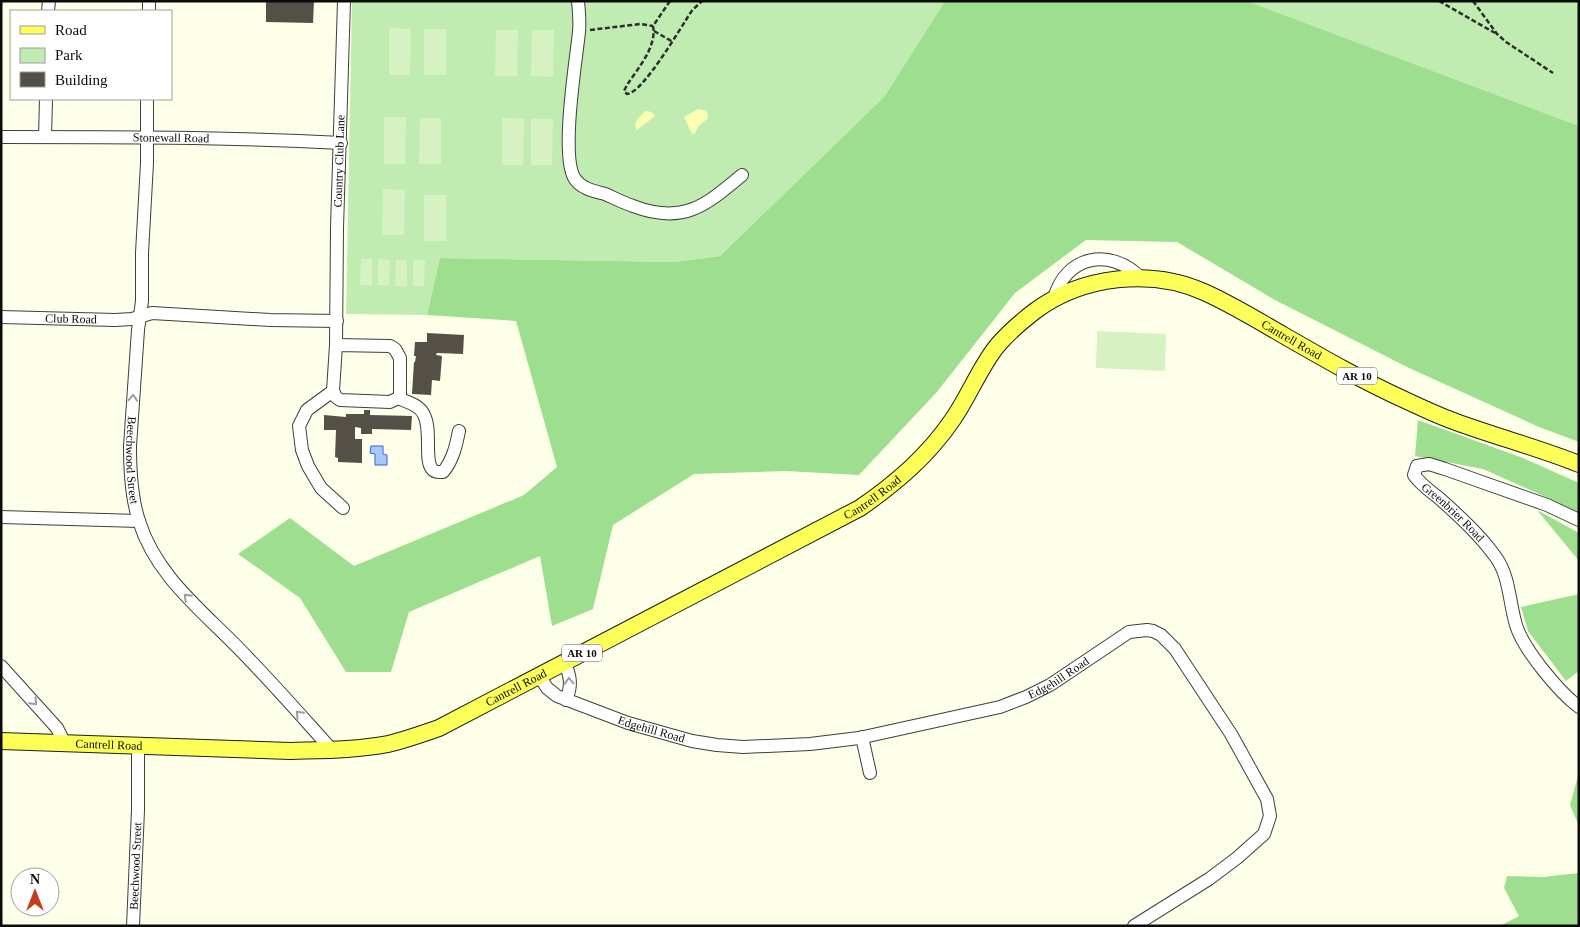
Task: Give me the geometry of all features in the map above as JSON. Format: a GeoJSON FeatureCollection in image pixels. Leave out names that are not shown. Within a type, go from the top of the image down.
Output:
{"type":"FeatureCollection","features":[{"type":"Feature","properties":{"kind":"main road","name":"Cantrell Road"},"geometry":{"type":"LineString","coordinates":[[1,742],[291,751],[332,750],[386,744],[439,728],[860,508],[889,488],[933,445],[953,418],[997,346],[1019,323],[1054,299],[1102,282],[1141,278],[1166,281],[1202,291],[1406,401],[1455,422],[1579,464]]}},
{"type":"Feature","properties":{"kind":"street","name":"Country Club Lane"},"geometry":{"type":"LineString","coordinates":[[333,391],[337,321],[337,228],[344,1]]}},
{"type":"Feature","properties":{"kind":"street"},"geometry":{"type":"LineString","coordinates":[[578,1],[580,30],[570,114],[569,157],[575,180],[589,190],[652,212],[666,214],[694,210],[718,195],[742,175]]}},
{"type":"Feature","properties":{"kind":"street"},"geometry":{"type":"LineString","coordinates":[[45,137],[46,100]]}},
{"type":"Feature","properties":{"kind":"street","name":"Beechwood Street"},"geometry":{"type":"LineString","coordinates":[[147,100],[142,301],[130,446],[130,464],[139,521],[156,560],[174,584],[247,656],[332,750]]}},
{"type":"Feature","properties":{"kind":"street","name":"Stonewall Road"},"geometry":{"type":"LineString","coordinates":[[1,137],[147,136],[341,143]]}},
{"type":"Feature","properties":{"kind":"street"},"geometry":{"type":"LineString","coordinates":[[1054,299],[1058,286],[1064,277],[1072,269],[1092,260],[1114,260],[1125,264],[1141,278]]}},
{"type":"Feature","properties":{"kind":"street"},"geometry":{"type":"LineString","coordinates":[[140,316],[152,313],[270,320],[337,321]]}},
{"type":"Feature","properties":{"kind":"street","name":"Club Road"},"geometry":{"type":"LineString","coordinates":[[1,317],[115,320],[132,319],[140,316]]}},
{"type":"Feature","properties":{"kind":"street"},"geometry":{"type":"LineString","coordinates":[[336,345],[390,346],[395,349],[400,358],[400,395],[398,398],[390,402],[340,400],[333,391],[306,410],[299,426],[302,450],[308,466],[321,488],[343,508]]}},
{"type":"Feature","properties":{"kind":"street"},"geometry":{"type":"LineString","coordinates":[[398,398],[415,405],[424,414],[429,430],[429,462],[431,469],[436,472],[443,472],[448,466],[454,454],[459,431]]}},
{"type":"Feature","properties":{"kind":"street","name":"Greenbrier Road"},"geometry":{"type":"LineString","coordinates":[[1579,520],[1509,490],[1429,464],[1417,466],[1414,475],[1420,484],[1469,526],[1496,557],[1506,579],[1516,625],[1523,640],[1569,700],[1579,707]]}},
{"type":"Feature","properties":{"kind":"street"},"geometry":{"type":"LineString","coordinates":[[1,517],[139,521]]}},
{"type":"Feature","properties":{"kind":"street","name":"Edgehill Road"},"geometry":{"type":"LineString","coordinates":[[540,676],[551,692],[566,700],[628,723],[692,741],[743,747],[810,744],[862,737],[1000,707],[1050,685],[1129,632],[1146,630],[1161,634],[1175,649],[1231,734],[1267,798],[1270,816],[1264,834],[1237,858],[1209,879],[1134,926]]}},
{"type":"Feature","properties":{"kind":"street"},"geometry":{"type":"LineString","coordinates":[[564,662],[571,678],[566,700]]}},
{"type":"Feature","properties":{"kind":"street"},"geometry":{"type":"LineString","coordinates":[[1,666],[57,728],[65,744]]}},
{"type":"Feature","properties":{"kind":"street"},"geometry":{"type":"LineString","coordinates":[[862,737],[870,773]]}},
{"type":"Feature","properties":{"kind":"street","name":"Beechwood Street"},"geometry":{"type":"LineString","coordinates":[[133,926],[138,810],[138,746]]}},
{"type":"Feature","properties":{"kind":"path"},"geometry":{"type":"LineString","coordinates":[[670,1],[653,26],[651,47],[627,85],[625,93],[630,94],[634,91],[673,42],[690,14],[702,1]]}},
{"type":"Feature","properties":{"kind":"path"},"geometry":{"type":"LineString","coordinates":[[1439,1],[1497,34],[1553,73]]}},
{"type":"Feature","properties":{"kind":"path"},"geometry":{"type":"LineString","coordinates":[[1473,1],[1497,34]]}},
{"type":"Feature","properties":{"kind":"path"},"geometry":{"type":"LineString","coordinates":[[580,30],[640,24],[653,26]]}},
{"type":"Feature","properties":{"kind":"path"},"geometry":{"type":"LineString","coordinates":[[654,31],[673,42]]}},
{"type":"Feature","properties":{"kind":"green space"},"geometry":{"type":"Polygon","coordinates":[[[352,1],[945,1],[884,97],[720,256],[675,262],[440,258],[427,315],[346,314],[352,1]]]}},
{"type":"Feature","properties":{"kind":"green space"},"geometry":{"type":"Polygon","coordinates":[[[1247,1],[1579,1],[1579,126],[1247,1]]]}},
{"type":"Feature","properties":{"kind":"shaded area"},"geometry":{"type":"Polygon","coordinates":[[[945,1],[1247,1],[1579,126],[1579,442],[1539,427],[1409,368],[1275,300],[1177,242],[1086,240],[1015,293],[936,393],[859,475],[786,471],[694,474],[613,525],[593,609],[552,626],[540,556],[409,612],[391,672],[346,672],[300,598],[238,554],[290,518],[354,566],[524,495],[557,467],[516,321],[427,315],[440,258],[675,262],[720,256],[884,97],[945,1]]]}},
{"type":"Feature","properties":{"kind":"shaded area"},"geometry":{"type":"Polygon","coordinates":[[[389,28],[411,29],[410,75],[389,75],[389,28]]]}},
{"type":"Feature","properties":{"kind":"shaded area"},"geometry":{"type":"Polygon","coordinates":[[[424,29],[446,29],[446,75],[424,75],[424,29]]]}},
{"type":"Feature","properties":{"kind":"shaded area"},"geometry":{"type":"Polygon","coordinates":[[[496,30],[518,30],[517,76],[495,76],[496,30]]]}},
{"type":"Feature","properties":{"kind":"shaded area"},"geometry":{"type":"Polygon","coordinates":[[[532,30],[554,30],[553,77],[531,76],[532,30]]]}},
{"type":"Feature","properties":{"kind":"shaded area"},"geometry":{"type":"Polygon","coordinates":[[[384,117],[406,117],[405,164],[384,164],[384,117]]]}},
{"type":"Feature","properties":{"kind":"shaded area"},"geometry":{"type":"Polygon","coordinates":[[[420,118],[441,118],[441,164],[419,164],[420,118]]]}},
{"type":"Feature","properties":{"kind":"shaded area"},"geometry":{"type":"Polygon","coordinates":[[[502,118],[524,119],[523,165],[502,165],[502,118]]]}},
{"type":"Feature","properties":{"kind":"shaded area"},"geometry":{"type":"Polygon","coordinates":[[[531,119],[553,119],[552,165],[531,165],[531,119]]]}},
{"type":"Feature","properties":{"kind":"shaded area"},"geometry":{"type":"Polygon","coordinates":[[[383,189],[405,190],[404,235],[382,235],[383,189]]]}},
{"type":"Feature","properties":{"kind":"shaded area"},"geometry":{"type":"Polygon","coordinates":[[[424,195],[446,195],[446,241],[424,241],[424,195]]]}},
{"type":"Feature","properties":{"kind":"shaded area"},"geometry":{"type":"Polygon","coordinates":[[[361,259],[372,259],[372,285],[360,285],[361,259]]]}},
{"type":"Feature","properties":{"kind":"shaded area"},"geometry":{"type":"Polygon","coordinates":[[[378,259],[390,260],[389,285],[378,285],[378,259]]]}},
{"type":"Feature","properties":{"kind":"shaded area"},"geometry":{"type":"Polygon","coordinates":[[[396,260],[407,260],[407,286],[395,286],[396,260]]]}},
{"type":"Feature","properties":{"kind":"shaded area"},"geometry":{"type":"Polygon","coordinates":[[[413,260],[425,260],[424,286],[413,286],[413,260]]]}},
{"type":"Feature","properties":{"kind":"shaded area"},"geometry":{"type":"Polygon","coordinates":[[[1097,331],[1166,334],[1165,371],[1096,368],[1097,331]]]}},
{"type":"Feature","properties":{"kind":"shaded area"},"geometry":{"type":"Polygon","coordinates":[[[1418,420],[1523,458],[1579,483],[1579,512],[1483,469],[1415,456],[1418,420]]]}},
{"type":"Feature","properties":{"kind":"shaded area"},"geometry":{"type":"Polygon","coordinates":[[[1537,510],[1579,533],[1579,561],[1537,510]]]}},
{"type":"Feature","properties":{"kind":"shaded area"},"geometry":{"type":"Polygon","coordinates":[[[1579,594],[1579,671],[1566,681],[1528,631],[1521,607],[1579,594]]]}},
{"type":"Feature","properties":{"kind":"shaded area"},"geometry":{"type":"Polygon","coordinates":[[[1579,772],[1579,826],[1570,805],[1579,772]]]}},
{"type":"Feature","properties":{"kind":"shaded area"},"geometry":{"type":"Polygon","coordinates":[[[1579,873],[1579,926],[1500,926],[1519,916],[1504,888],[1507,876],[1543,877],[1579,873]]]}},
{"type":"Feature","properties":{"kind":"sand"},"geometry":{"type":"Polygon","coordinates":[[[698,109],[707,111],[708,118],[692,134],[684,117],[698,109]]]}},
{"type":"Feature","properties":{"kind":"sand"},"geometry":{"type":"Polygon","coordinates":[[[645,111],[655,116],[637,130],[635,126],[637,120],[645,111]]]}},
{"type":"Feature","properties":{"kind":"water"},"geometry":{"type":"Polygon","coordinates":[[[371,446],[383,446],[383,454],[387,455],[387,465],[375,465],[375,454],[370,453],[371,446]]]}},
{"type":"Feature","properties":{"kind":"building"},"geometry":{"type":"Polygon","coordinates":[[[266,1],[314,1],[313,23],[266,22],[266,1]]]}},
{"type":"Feature","properties":{"kind":"building"},"geometry":{"type":"Polygon","coordinates":[[[427,333],[464,335],[463,354],[437,353],[436,355],[442,356],[440,381],[432,380],[431,395],[412,394],[416,356],[414,356],[415,342],[427,342],[427,333]]]}},
{"type":"Feature","properties":{"kind":"building"},"geometry":{"type":"Polygon","coordinates":[[[364,410],[370,410],[370,415],[412,416],[411,430],[372,429],[372,434],[361,434],[361,428],[355,427],[355,439],[362,439],[362,463],[338,462],[338,458],[335,457],[336,430],[324,430],[324,415],[346,417],[346,414],[364,414],[364,410]]]}}]}
